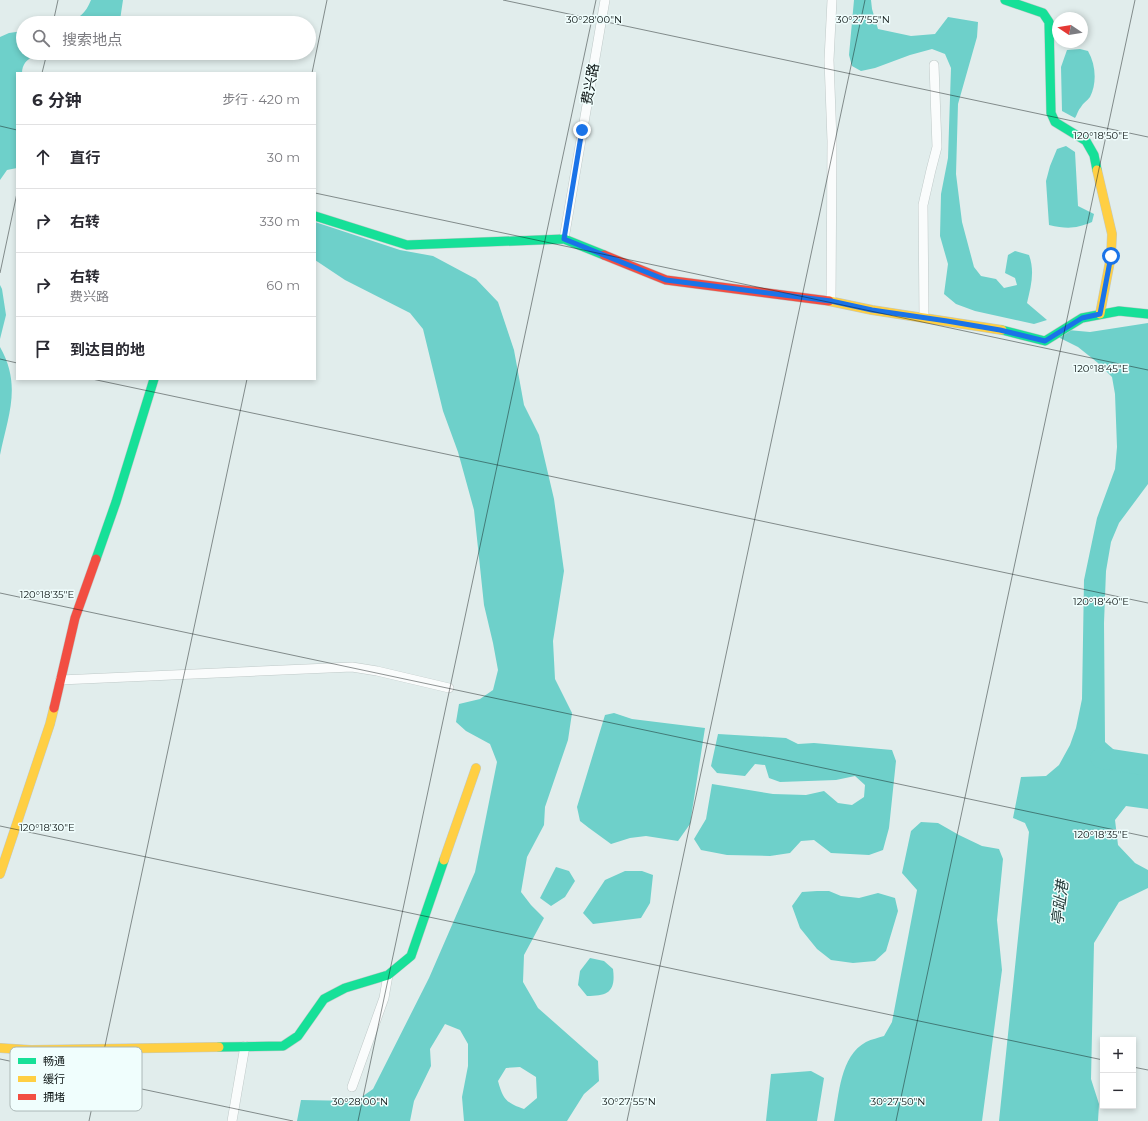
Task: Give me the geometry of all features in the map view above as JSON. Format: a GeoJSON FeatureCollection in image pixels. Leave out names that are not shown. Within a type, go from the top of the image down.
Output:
{"type":"FeatureCollection","features":[{"type":"Feature","properties":{"kind":"street","name":"费兴路"},"geometry":{"type":"LineString","coordinates":[[564,239],[605,0]]}},
{"type":"Feature","properties":{"kind":"street"},"geometry":{"type":"LineString","coordinates":[[831,301],[832,141],[829,60],[832,0]]}},
{"type":"Feature","properties":{"kind":"street"},"geometry":{"type":"LineString","coordinates":[[1005,0],[1006,2],[1043,13],[1049,22],[1051,113],[1056,122],[1086,141],[1094,155],[1112,234],[1111,256],[1100,314]]}},
{"type":"Feature","properties":{"kind":"street"},"geometry":{"type":"LineString","coordinates":[[924,317],[923,205],[937,147],[934,65]]}},
{"type":"Feature","properties":{"kind":"street"},"geometry":{"type":"LineString","coordinates":[[316,216],[408,245],[564,239],[666,280],[831,301],[872,310],[1000,330],[1045,341],[1082,318],[1119,311],[1148,314]]}},
{"type":"Feature","properties":{"kind":"street"},"geometry":{"type":"LineString","coordinates":[[0,874],[50,724],[75,618],[116,502],[154,380]]}},
{"type":"Feature","properties":{"kind":"street"},"geometry":{"type":"LineString","coordinates":[[60,680],[352,667],[377,671],[449,688]]}},
{"type":"Feature","properties":{"kind":"street"},"geometry":{"type":"LineString","coordinates":[[142,1048],[283,1046],[298,1036],[324,999],[345,988],[388,975],[411,956],[476,768]]}},
{"type":"Feature","properties":{"kind":"street"},"geometry":{"type":"LineString","coordinates":[[352,1087],[384,998],[388,975]]}},
{"type":"Feature","properties":{"kind":"street"},"geometry":{"type":"LineString","coordinates":[[232,1121],[245,1046]]}},
{"type":"Feature","properties":{"kind":"street"},"geometry":{"type":"LineString","coordinates":[[0,1048],[10,1049]]}},
{"type":"Feature","properties":{"kind":"water"},"geometry":{"type":"Polygon","coordinates":[[[91,0],[123,0],[121,16],[80,16],[87,9],[91,0]]]}},
{"type":"Feature","properties":{"kind":"water"},"geometry":{"type":"Polygon","coordinates":[[[854,0],[871,0],[878,29],[911,36],[935,34],[948,17],[978,22],[977,37],[958,104],[956,174],[962,222],[974,267],[981,276],[996,279],[1004,288],[1017,285],[1015,278],[1005,273],[1008,255],[1015,251],[1029,255],[1032,273],[1027,303],[1047,320],[1034,324],[975,311],[956,304],[944,294],[948,264],[940,236],[941,194],[948,158],[951,68],[945,54],[932,49],[910,55],[875,68],[861,71],[852,66],[849,55],[854,0]]]}},
{"type":"Feature","properties":{"kind":"water"},"geometry":{"type":"Polygon","coordinates":[[[16,32],[16,60],[29,60],[24,64],[22,72],[16,72],[16,168],[7,170],[0,180],[0,37],[16,32]]]}},
{"type":"Feature","properties":{"kind":"water"},"geometry":{"type":"Polygon","coordinates":[[[1080,49],[1088,51],[1091,56],[1095,80],[1090,97],[1080,108],[1075,118],[1062,111],[1061,67],[1067,50],[1080,49]]]}},
{"type":"Feature","properties":{"kind":"water"},"geometry":{"type":"Polygon","coordinates":[[[1066,146],[1075,152],[1078,206],[1094,214],[1092,222],[1071,228],[1049,225],[1046,181],[1057,149],[1066,146]]]}},
{"type":"Feature","properties":{"kind":"water"},"geometry":{"type":"Polygon","coordinates":[[[316,222],[400,250],[433,256],[476,279],[498,302],[514,350],[524,405],[539,435],[554,499],[564,571],[553,641],[555,679],[572,713],[568,740],[545,807],[544,825],[527,857],[521,892],[544,918],[524,955],[523,982],[538,1008],[598,1061],[599,1081],[584,1094],[567,1121],[464,1121],[462,1097],[468,1066],[468,1044],[460,1030],[445,1024],[430,1049],[431,1066],[414,1101],[410,1121],[297,1121],[301,1100],[356,1101],[373,1089],[429,978],[475,872],[497,762],[490,744],[466,731],[456,722],[459,704],[480,699],[493,690],[498,670],[484,605],[474,510],[458,452],[443,411],[423,329],[410,313],[345,280],[316,261],[316,222]],[[520,1067],[506,1068],[498,1081],[506,1100],[513,1105],[524,1109],[537,1098],[536,1077],[520,1067]]]}},
{"type":"Feature","properties":{"kind":"water"},"geometry":{"type":"Polygon","coordinates":[[[0,285],[6,315],[0,339],[0,285]]]}},
{"type":"Feature","properties":{"kind":"water"},"geometry":{"type":"Polygon","coordinates":[[[1148,323],[1148,484],[1119,523],[1111,542],[1106,571],[1104,623],[1105,742],[1130,762],[1148,770],[1148,809],[1126,806],[1115,820],[1118,845],[1135,863],[1148,870],[1148,888],[1119,902],[1094,943],[1091,1079],[1099,1104],[1098,1121],[999,1121],[1029,832],[1025,823],[1013,818],[1021,777],[1046,776],[1059,765],[1070,745],[1076,728],[1082,699],[1084,580],[1097,518],[1115,469],[1117,447],[1115,394],[1112,377],[1098,363],[1078,347],[1056,336],[1068,330],[1090,332],[1148,323]]]}},
{"type":"Feature","properties":{"kind":"water"},"geometry":{"type":"Polygon","coordinates":[[[0,347],[7,361],[12,388],[9,414],[0,455],[0,347]]]}},
{"type":"Feature","properties":{"kind":"water"},"geometry":{"type":"Polygon","coordinates":[[[614,713],[632,719],[705,728],[690,824],[678,841],[646,836],[630,838],[611,844],[580,821],[577,807],[605,715],[614,713]]]}},
{"type":"Feature","properties":{"kind":"water"},"geometry":{"type":"Polygon","coordinates":[[[718,734],[786,738],[798,744],[814,743],[892,750],[896,761],[889,828],[883,850],[869,855],[831,853],[814,840],[801,841],[790,853],[770,856],[727,855],[701,850],[694,839],[706,819],[712,784],[773,794],[806,795],[824,791],[838,803],[852,805],[864,797],[865,785],[855,776],[836,780],[780,782],[769,778],[765,765],[755,764],[745,776],[717,773],[711,766],[718,734]]]}},
{"type":"Feature","properties":{"kind":"water"},"geometry":{"type":"Polygon","coordinates":[[[921,822],[938,823],[982,846],[999,849],[1003,859],[997,920],[1002,970],[982,1121],[834,1121],[839,1088],[846,1066],[851,1057],[857,1048],[866,1042],[884,1036],[892,1022],[917,890],[902,873],[911,831],[921,822]]]}},
{"type":"Feature","properties":{"kind":"water"},"geometry":{"type":"Polygon","coordinates":[[[556,867],[569,871],[575,881],[565,897],[551,906],[540,898],[556,867]]]}},
{"type":"Feature","properties":{"kind":"water"},"geometry":{"type":"Polygon","coordinates":[[[625,871],[642,871],[653,875],[650,903],[641,918],[593,924],[583,913],[605,880],[625,871]]]}},
{"type":"Feature","properties":{"kind":"water"},"geometry":{"type":"Polygon","coordinates":[[[829,891],[841,896],[859,898],[878,893],[895,898],[898,911],[886,951],[875,961],[853,963],[831,960],[817,949],[800,928],[792,906],[802,892],[829,891]]]}},
{"type":"Feature","properties":{"kind":"water"},"geometry":{"type":"Polygon","coordinates":[[[590,958],[604,961],[613,969],[614,977],[612,988],[605,994],[587,996],[578,985],[580,971],[590,958]]]}},
{"type":"Feature","properties":{"kind":"water"},"geometry":{"type":"Polygon","coordinates":[[[811,1071],[824,1078],[817,1121],[766,1121],[771,1074],[811,1071]]]}},
{"type":"Feature","properties":{"kind":"waterway","name":"亭趾港"},"geometry":{"type":"LineString","coordinates":[[1101,758],[1148,765]]}},
{"type":"Feature","properties":{"kind":"traffic: fast"},"geometry":{"type":"LineString","coordinates":[[1005,0],[1043,13],[1049,22],[1051,113],[1055,122],[1086,141],[1094,155],[1097,170]]}},
{"type":"Feature","properties":{"kind":"traffic: fast"},"geometry":{"type":"LineString","coordinates":[[316,216],[407,245],[564,239],[604,255]]}},
{"type":"Feature","properties":{"kind":"traffic: fast"},"geometry":{"type":"LineString","coordinates":[[1002,330],[1045,341],[1082,318],[1119,311],[1148,314]]}},
{"type":"Feature","properties":{"kind":"traffic: fast"},"geometry":{"type":"LineString","coordinates":[[96,559],[116,502],[154,380]]}},
{"type":"Feature","properties":{"kind":"traffic: fast"},"geometry":{"type":"LineString","coordinates":[[219,1047],[283,1046],[298,1036],[324,999],[345,988],[388,975],[411,956],[444,860]]}},
{"type":"Feature","properties":{"kind":"traffic: slow"},"geometry":{"type":"LineString","coordinates":[[1097,170],[1112,234],[1111,256],[1100,314]]}},
{"type":"Feature","properties":{"kind":"traffic: slow"},"geometry":{"type":"LineString","coordinates":[[829,301],[872,310],[1002,330]]}},
{"type":"Feature","properties":{"kind":"traffic: slow"},"geometry":{"type":"LineString","coordinates":[[0,874],[54,708]]}},
{"type":"Feature","properties":{"kind":"traffic: slow"},"geometry":{"type":"LineString","coordinates":[[444,860],[476,768]]}},
{"type":"Feature","properties":{"kind":"traffic: slow"},"geometry":{"type":"LineString","coordinates":[[142,1048],[219,1047]]}},
{"type":"Feature","properties":{"kind":"traffic: slow"},"geometry":{"type":"LineString","coordinates":[[0,1048],[10,1049]]}},
{"type":"Feature","properties":{"kind":"traffic: jam"},"geometry":{"type":"LineString","coordinates":[[604,255],[666,280],[829,301]]}},
{"type":"Feature","properties":{"kind":"traffic: jam"},"geometry":{"type":"LineString","coordinates":[[54,708],[75,618],[96,559]]}},
{"type":"Feature","properties":{"kind":"route"},"geometry":{"type":"LineString","coordinates":[[582,130],[564,239],[666,280],[831,301],[872,310],[1000,330],[1045,341],[1082,318],[1100,314],[1111,256]]}}]}
